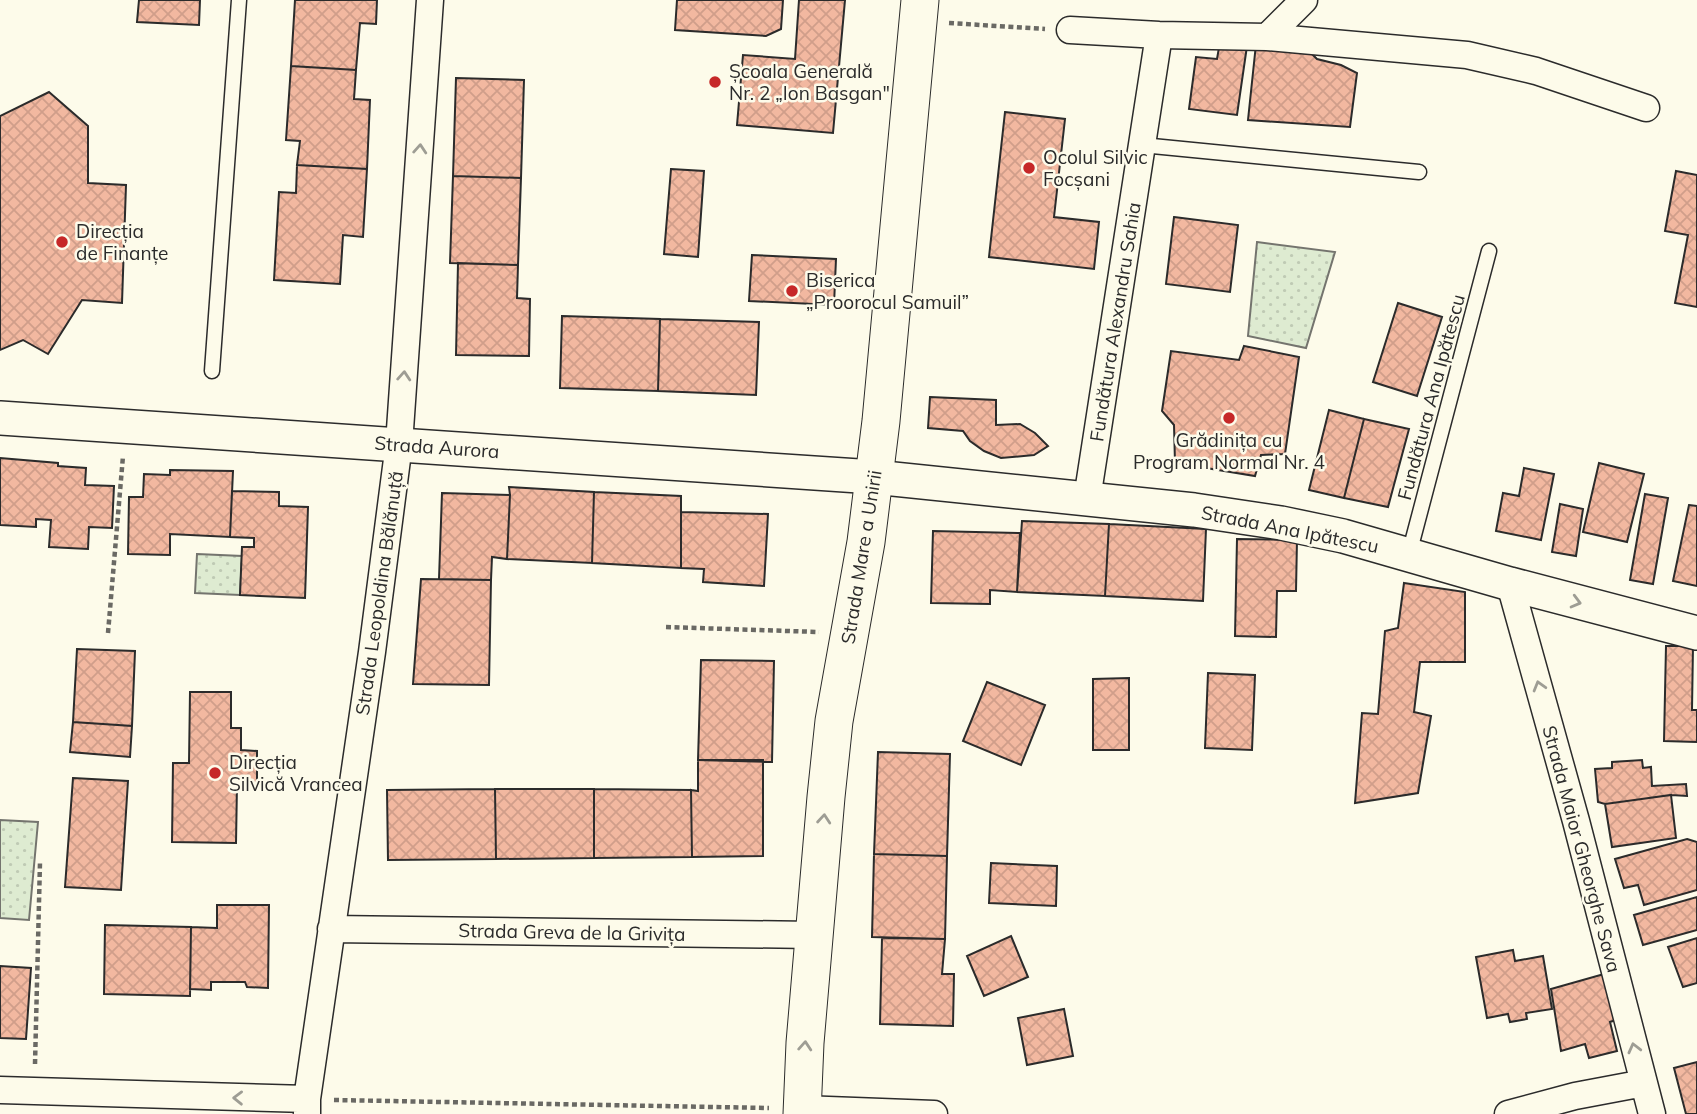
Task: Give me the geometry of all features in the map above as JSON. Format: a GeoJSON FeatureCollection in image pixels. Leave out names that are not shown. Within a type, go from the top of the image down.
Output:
{"type":"FeatureCollection","features":[{"type":"Feature","properties":{"kind":"main road","name":"Strada Mare a Unirii"},"geometry":{"type":"LineString","coordinates":[[802,1112],[814,934],[833,734],[883,407],[919,11]]}},
{"type":"Feature","properties":{"kind":"street","name":"Strada Leopoldina Bălănuță"},"geometry":{"type":"LineString","coordinates":[[307,1107],[399,444],[430,0]]}},
{"type":"Feature","properties":{"kind":"street"},"geometry":{"type":"LineString","coordinates":[[1267,37],[1304,0]]}},
{"type":"Feature","properties":{"kind":"street"},"geometry":{"type":"LineString","coordinates":[[1070,30],[1267,37],[1467,55],[1536,71],[1646,108]]}},
{"type":"Feature","properties":{"kind":"street","name":"Fundătura Alexandru Sahia"},"geometry":{"type":"LineString","coordinates":[[1087,499],[1159,35]]}},
{"type":"Feature","properties":{"kind":"street","name":"Strada Aurora"},"geometry":{"type":"LineString","coordinates":[[0,418],[874,477]]}},
{"type":"Feature","properties":{"kind":"street","name":"Strada Ana Ipătescu"},"geometry":{"type":"LineString","coordinates":[[874,477],[1194,510],[1281,523],[1343,536],[1510,584],[1697,633]]}},
{"type":"Feature","properties":{"kind":"street","name":"Strada Maior Gheorghe Sava"},"geometry":{"type":"LineString","coordinates":[[1510,584],[1576,821],[1652,1114]]}},
{"type":"Feature","properties":{"kind":"street","name":"Strada Greva de la Grivița"},"geometry":{"type":"LineString","coordinates":[[331,929],[814,934]]}},
{"type":"Feature","properties":{"kind":"street"},"geometry":{"type":"LineString","coordinates":[[1508,1114],[1574,1096],[1644,1083]]}},
{"type":"Feature","properties":{"kind":"street"},"geometry":{"type":"LineString","coordinates":[[0,1090],[307,1107]]}},
{"type":"Feature","properties":{"kind":"street"},"geometry":{"type":"LineString","coordinates":[[802,1112],[934,1114]]}},
{"type":"Feature","properties":{"kind":"lane"},"geometry":{"type":"LineString","coordinates":[[212,371],[239,0]]}},
{"type":"Feature","properties":{"kind":"lane"},"geometry":{"type":"LineString","coordinates":[[1142,145],[1419,172]]}},
{"type":"Feature","properties":{"kind":"lane","name":"Fundătura Ana Ipătescu"},"geometry":{"type":"LineString","coordinates":[[1409,554],[1489,251]]}},
{"type":"Feature","properties":{"kind":"path"},"geometry":{"type":"LineString","coordinates":[[919,11],[1070,30]]}},
{"type":"Feature","properties":{"kind":"path"},"geometry":{"type":"LineString","coordinates":[[108,633],[125,427]]}},
{"type":"Feature","properties":{"kind":"path"},"geometry":{"type":"LineString","coordinates":[[666,627],[850,633]]}},
{"type":"Feature","properties":{"kind":"path"},"geometry":{"type":"LineString","coordinates":[[34,1091],[40,862]]}},
{"type":"Feature","properties":{"kind":"path"},"geometry":{"type":"LineString","coordinates":[[307,1107],[802,1112]]}},
{"type":"Feature","properties":{"kind":"green space"},"geometry":{"type":"Polygon","coordinates":[[[1257,242],[1335,252],[1306,348],[1248,336],[1257,242]]]}},
{"type":"Feature","properties":{"kind":"green space"},"geometry":{"type":"Polygon","coordinates":[[[197,554],[242,556],[240,595],[195,593],[197,554]]]}},
{"type":"Feature","properties":{"kind":"green space"},"geometry":{"type":"Polygon","coordinates":[[[0,820],[38,822],[29,920],[0,918],[0,820]]]}},
{"type":"Feature","properties":{"kind":"building"},"geometry":{"type":"Polygon","coordinates":[[[139,0],[200,0],[199,25],[137,22],[139,0]]]}},
{"type":"Feature","properties":{"kind":"building"},"geometry":{"type":"Polygon","coordinates":[[[295,0],[377,0],[376,24],[360,23],[356,70],[291,66],[295,0]]]}},
{"type":"Feature","properties":{"kind":"building"},"geometry":{"type":"Polygon","coordinates":[[[677,0],[783,0],[781,29],[766,36],[675,30],[677,0]]]}},
{"type":"Feature","properties":{"kind":"building"},"geometry":{"type":"Polygon","coordinates":[[[799,0],[845,0],[833,133],[737,125],[743,55],[795,59],[799,0]]]}},
{"type":"Feature","properties":{"kind":"building"},"geometry":{"type":"Polygon","coordinates":[[[1220,42],[1247,46],[1237,115],[1189,109],[1196,57],[1217,59],[1220,42]]]}},
{"type":"Feature","properties":{"kind":"building"},"geometry":{"type":"Polygon","coordinates":[[[1256,44],[1308,50],[1317,59],[1341,65],[1357,73],[1350,127],[1248,120],[1256,44]]]}},
{"type":"Feature","properties":{"kind":"building"},"geometry":{"type":"Polygon","coordinates":[[[291,66],[356,70],[354,99],[370,100],[367,169],[297,165],[300,141],[286,140],[291,66]]]}},
{"type":"Feature","properties":{"kind":"building"},"geometry":{"type":"Polygon","coordinates":[[[456,78],[524,80],[521,178],[453,176],[456,78]]]}},
{"type":"Feature","properties":{"kind":"building","name":"Direcția de Finanțe"},"geometry":{"type":"Polygon","coordinates":[[[49,92],[88,126],[88,183],[126,185],[122,303],[82,300],[48,354],[23,340],[0,350],[0,116],[49,92]]]}},
{"type":"Feature","properties":{"kind":"building","name":"Ocolul Silvic Focșani"},"geometry":{"type":"Polygon","coordinates":[[[1005,112],[1065,119],[1054,217],[1099,222],[1094,269],[989,257],[1005,112]]]}},
{"type":"Feature","properties":{"kind":"building"},"geometry":{"type":"Polygon","coordinates":[[[297,165],[367,169],[363,237],[343,235],[340,284],[274,280],[279,192],[296,193],[297,165]]]}},
{"type":"Feature","properties":{"kind":"building"},"geometry":{"type":"Polygon","coordinates":[[[671,169],[704,171],[698,257],[664,254],[671,169]]]}},
{"type":"Feature","properties":{"kind":"building"},"geometry":{"type":"Polygon","coordinates":[[[1676,171],[1697,175],[1697,307],[1675,303],[1688,235],[1665,231],[1676,171]]]}},
{"type":"Feature","properties":{"kind":"building"},"geometry":{"type":"Polygon","coordinates":[[[453,176],[521,178],[518,265],[450,263],[453,176]]]}},
{"type":"Feature","properties":{"kind":"building"},"geometry":{"type":"Polygon","coordinates":[[[1174,217],[1238,225],[1230,292],[1166,284],[1174,217]]]}},
{"type":"Feature","properties":{"kind":"building","name":"Biserica „Proorocul Samuil”"},"geometry":{"type":"Polygon","coordinates":[[[752,255],[836,259],[834,305],[749,301],[752,255]]]}},
{"type":"Feature","properties":{"kind":"building"},"geometry":{"type":"Polygon","coordinates":[[[458,263],[518,265],[517,298],[530,299],[529,356],[456,355],[458,263]]]}},
{"type":"Feature","properties":{"kind":"building"},"geometry":{"type":"Polygon","coordinates":[[[1398,303],[1442,317],[1417,396],[1373,382],[1398,303]]]}},
{"type":"Feature","properties":{"kind":"building"},"geometry":{"type":"Polygon","coordinates":[[[562,316],[660,319],[658,391],[560,388],[562,316]]]}},
{"type":"Feature","properties":{"kind":"building"},"geometry":{"type":"Polygon","coordinates":[[[660,319],[759,322],[756,395],[658,391],[660,319]]]}},
{"type":"Feature","properties":{"kind":"building","name":"Grădinița cu Program Normal Nr. 4"},"geometry":{"type":"Polygon","coordinates":[[[1244,346],[1299,357],[1285,454],[1261,455],[1255,476],[1175,463],[1174,425],[1162,411],[1171,351],[1239,360],[1244,346]]]}},
{"type":"Feature","properties":{"kind":"building"},"geometry":{"type":"Polygon","coordinates":[[[930,397],[996,400],[996,425],[1020,424],[1035,433],[1048,446],[1034,455],[1001,458],[984,451],[970,441],[963,431],[928,428],[930,397]]]}},
{"type":"Feature","properties":{"kind":"building"},"geometry":{"type":"Polygon","coordinates":[[[1329,410],[1364,419],[1344,498],[1309,490],[1329,410]]]}},
{"type":"Feature","properties":{"kind":"building"},"geometry":{"type":"Polygon","coordinates":[[[1364,419],[1409,429],[1388,507],[1344,498],[1364,419]]]}},
{"type":"Feature","properties":{"kind":"building"},"geometry":{"type":"Polygon","coordinates":[[[0,458],[86,468],[85,485],[114,486],[112,528],[89,527],[88,549],[49,547],[51,520],[36,519],[36,527],[0,525],[0,458]]]}},
{"type":"Feature","properties":{"kind":"building"},"geometry":{"type":"Polygon","coordinates":[[[1599,463],[1644,474],[1627,542],[1583,532],[1599,463]]]}},
{"type":"Feature","properties":{"kind":"building"},"geometry":{"type":"Polygon","coordinates":[[[1524,468],[1554,474],[1541,540],[1496,531],[1503,493],[1519,496],[1524,468]]]}},
{"type":"Feature","properties":{"kind":"building"},"geometry":{"type":"Polygon","coordinates":[[[170,470],[233,471],[230,537],[170,534],[170,555],[128,554],[129,497],[143,497],[144,474],[170,475],[170,470]]]}},
{"type":"Feature","properties":{"kind":"building"},"geometry":{"type":"Polygon","coordinates":[[[509,487],[594,492],[592,563],[507,559],[509,487]]]}},
{"type":"Feature","properties":{"kind":"building"},"geometry":{"type":"Polygon","coordinates":[[[232,491],[279,492],[279,506],[308,507],[305,598],[240,595],[242,547],[254,547],[254,538],[230,537],[232,491]]]}},
{"type":"Feature","properties":{"kind":"building"},"geometry":{"type":"Polygon","coordinates":[[[594,492],[681,496],[681,568],[592,563],[594,492]]]}},
{"type":"Feature","properties":{"kind":"building"},"geometry":{"type":"Polygon","coordinates":[[[442,493],[510,495],[507,559],[492,557],[491,580],[439,579],[442,493]]]}},
{"type":"Feature","properties":{"kind":"building"},"geometry":{"type":"Polygon","coordinates":[[[1645,494],[1668,498],[1653,584],[1630,580],[1645,494]]]}},
{"type":"Feature","properties":{"kind":"building"},"geometry":{"type":"Polygon","coordinates":[[[1560,504],[1583,509],[1576,556],[1552,552],[1560,504]]]}},
{"type":"Feature","properties":{"kind":"building"},"geometry":{"type":"Polygon","coordinates":[[[1689,505],[1697,506],[1697,586],[1673,581],[1689,505]]]}},
{"type":"Feature","properties":{"kind":"building"},"geometry":{"type":"Polygon","coordinates":[[[681,512],[768,514],[764,586],[703,582],[704,569],[681,568],[681,512]]]}},
{"type":"Feature","properties":{"kind":"building"},"geometry":{"type":"Polygon","coordinates":[[[1022,521],[1109,524],[1105,596],[1017,592],[1022,521]]]}},
{"type":"Feature","properties":{"kind":"building"},"geometry":{"type":"Polygon","coordinates":[[[1109,524],[1206,529],[1203,601],[1105,596],[1109,524]]]}},
{"type":"Feature","properties":{"kind":"building"},"geometry":{"type":"Polygon","coordinates":[[[933,531],[1020,533],[1017,592],[990,590],[990,604],[931,603],[933,531]]]}},
{"type":"Feature","properties":{"kind":"building"},"geometry":{"type":"Polygon","coordinates":[[[1237,539],[1297,540],[1296,591],[1277,591],[1276,637],[1235,636],[1237,539]]]}},
{"type":"Feature","properties":{"kind":"building"},"geometry":{"type":"Polygon","coordinates":[[[421,579],[491,580],[489,685],[413,684],[421,579]]]}},
{"type":"Feature","properties":{"kind":"building"},"geometry":{"type":"Polygon","coordinates":[[[1404,583],[1465,592],[1465,662],[1420,662],[1414,712],[1431,716],[1418,793],[1355,803],[1362,713],[1378,714],[1385,631],[1398,628],[1404,583]]]}},
{"type":"Feature","properties":{"kind":"building"},"geometry":{"type":"Polygon","coordinates":[[[1666,646],[1693,646],[1692,710],[1697,710],[1697,742],[1664,741],[1666,646]]]}},
{"type":"Feature","properties":{"kind":"building"},"geometry":{"type":"Polygon","coordinates":[[[77,649],[135,651],[132,726],[73,722],[77,649]]]}},
{"type":"Feature","properties":{"kind":"building"},"geometry":{"type":"Polygon","coordinates":[[[701,660],[774,661],[772,762],[698,760],[701,660]]]}},
{"type":"Feature","properties":{"kind":"building"},"geometry":{"type":"Polygon","coordinates":[[[1208,673],[1255,675],[1252,750],[1205,748],[1208,673]]]}},
{"type":"Feature","properties":{"kind":"building"},"geometry":{"type":"Polygon","coordinates":[[[1129,678],[1129,750],[1093,750],[1093,679],[1129,678]]]}},
{"type":"Feature","properties":{"kind":"building"},"geometry":{"type":"Polygon","coordinates":[[[987,682],[1045,705],[1021,765],[963,741],[987,682]]]}},
{"type":"Feature","properties":{"kind":"building","name":"Direcția Silvică Vrancea"},"geometry":{"type":"Polygon","coordinates":[[[190,692],[231,692],[231,728],[241,728],[241,750],[257,751],[257,784],[237,784],[236,843],[172,842],[173,763],[189,763],[190,692]]]}},
{"type":"Feature","properties":{"kind":"building"},"geometry":{"type":"Polygon","coordinates":[[[73,722],[132,726],[130,757],[70,752],[73,722]]]}},
{"type":"Feature","properties":{"kind":"building"},"geometry":{"type":"Polygon","coordinates":[[[878,752],[950,754],[947,856],[874,854],[878,752]]]}},
{"type":"Feature","properties":{"kind":"building"},"geometry":{"type":"Polygon","coordinates":[[[698,760],[763,760],[763,856],[692,857],[691,790],[698,791],[698,760]]]}},
{"type":"Feature","properties":{"kind":"building"},"geometry":{"type":"Polygon","coordinates":[[[1642,760],[1643,768],[1651,767],[1652,786],[1686,784],[1687,796],[1671,795],[1605,804],[1598,802],[1595,769],[1612,768],[1612,762],[1642,760]]]}},
{"type":"Feature","properties":{"kind":"building"},"geometry":{"type":"Polygon","coordinates":[[[73,778],[128,781],[121,890],[65,887],[73,778]]]}},
{"type":"Feature","properties":{"kind":"building"},"geometry":{"type":"Polygon","coordinates":[[[495,789],[496,859],[388,860],[387,790],[495,789]]]}},
{"type":"Feature","properties":{"kind":"building"},"geometry":{"type":"Polygon","coordinates":[[[495,789],[594,789],[594,858],[496,859],[495,789]]]}},
{"type":"Feature","properties":{"kind":"building"},"geometry":{"type":"Polygon","coordinates":[[[594,789],[691,790],[692,857],[594,858],[594,789]]]}},
{"type":"Feature","properties":{"kind":"building"},"geometry":{"type":"Polygon","coordinates":[[[1671,795],[1676,838],[1612,847],[1605,804],[1671,795]]]}},
{"type":"Feature","properties":{"kind":"building"},"geometry":{"type":"Polygon","coordinates":[[[1687,839],[1697,842],[1697,890],[1644,905],[1638,885],[1624,888],[1615,859],[1687,839]]]}},
{"type":"Feature","properties":{"kind":"building"},"geometry":{"type":"Polygon","coordinates":[[[874,854],[947,856],[945,939],[872,937],[874,854]]]}},
{"type":"Feature","properties":{"kind":"building"},"geometry":{"type":"Polygon","coordinates":[[[991,863],[1057,866],[1056,906],[989,903],[991,863]]]}},
{"type":"Feature","properties":{"kind":"building"},"geometry":{"type":"Polygon","coordinates":[[[1697,897],[1697,930],[1643,945],[1634,915],[1697,897]]]}},
{"type":"Feature","properties":{"kind":"building"},"geometry":{"type":"Polygon","coordinates":[[[217,905],[269,905],[268,988],[247,987],[245,982],[211,982],[211,990],[190,989],[191,927],[217,928],[217,905]]]}},
{"type":"Feature","properties":{"kind":"building"},"geometry":{"type":"Polygon","coordinates":[[[105,925],[191,927],[190,996],[104,994],[105,925]]]}},
{"type":"Feature","properties":{"kind":"building"},"geometry":{"type":"Polygon","coordinates":[[[1011,936],[1028,977],[984,996],[967,956],[1011,936]]]}},
{"type":"Feature","properties":{"kind":"building"},"geometry":{"type":"Polygon","coordinates":[[[882,938],[945,939],[942,974],[954,974],[953,1026],[880,1024],[882,938]]]}},
{"type":"Feature","properties":{"kind":"building"},"geometry":{"type":"Polygon","coordinates":[[[1697,938],[1697,983],[1683,987],[1668,947],[1697,938]]]}},
{"type":"Feature","properties":{"kind":"building"},"geometry":{"type":"Polygon","coordinates":[[[1513,950],[1515,961],[1543,956],[1552,1009],[1526,1013],[1527,1019],[1510,1022],[1508,1014],[1487,1018],[1476,957],[1513,950]]]}},
{"type":"Feature","properties":{"kind":"building"},"geometry":{"type":"Polygon","coordinates":[[[0,966],[31,968],[26,1039],[0,1038],[0,966]]]}},
{"type":"Feature","properties":{"kind":"building"},"geometry":{"type":"Polygon","coordinates":[[[1604,974],[1616,1020],[1610,1022],[1617,1051],[1589,1058],[1585,1044],[1561,1051],[1551,989],[1604,974]]]}},
{"type":"Feature","properties":{"kind":"building"},"geometry":{"type":"Polygon","coordinates":[[[1064,1009],[1073,1056],[1027,1065],[1018,1018],[1064,1009]]]}},
{"type":"Feature","properties":{"kind":"building"},"geometry":{"type":"Polygon","coordinates":[[[1697,1062],[1697,1114],[1686,1114],[1674,1068],[1697,1062]]]}},
{"type":"Feature","properties":{"kind":"place","name":"Școala Generală Nr. 2 „Ion Basgan\""},"geometry":{"type":"Point","coordinates":[715,82]}},
{"type":"Feature","properties":{"kind":"place","name":"Ocolul Silvic Focșani"},"geometry":{"type":"Point","coordinates":[1029,168]}},
{"type":"Feature","properties":{"kind":"place","name":"Direcția de Finanțe"},"geometry":{"type":"Point","coordinates":[62,242]}},
{"type":"Feature","properties":{"kind":"place","name":"Biserica „Proorocul Samuil”"},"geometry":{"type":"Point","coordinates":[792,291]}},
{"type":"Feature","properties":{"kind":"place","name":"Grădinița cu Program Normal Nr. 4"},"geometry":{"type":"Point","coordinates":[1229,418]}},
{"type":"Feature","properties":{"kind":"place","name":"Direcția Silvică Vrancea"},"geometry":{"type":"Point","coordinates":[215,773]}}]}
